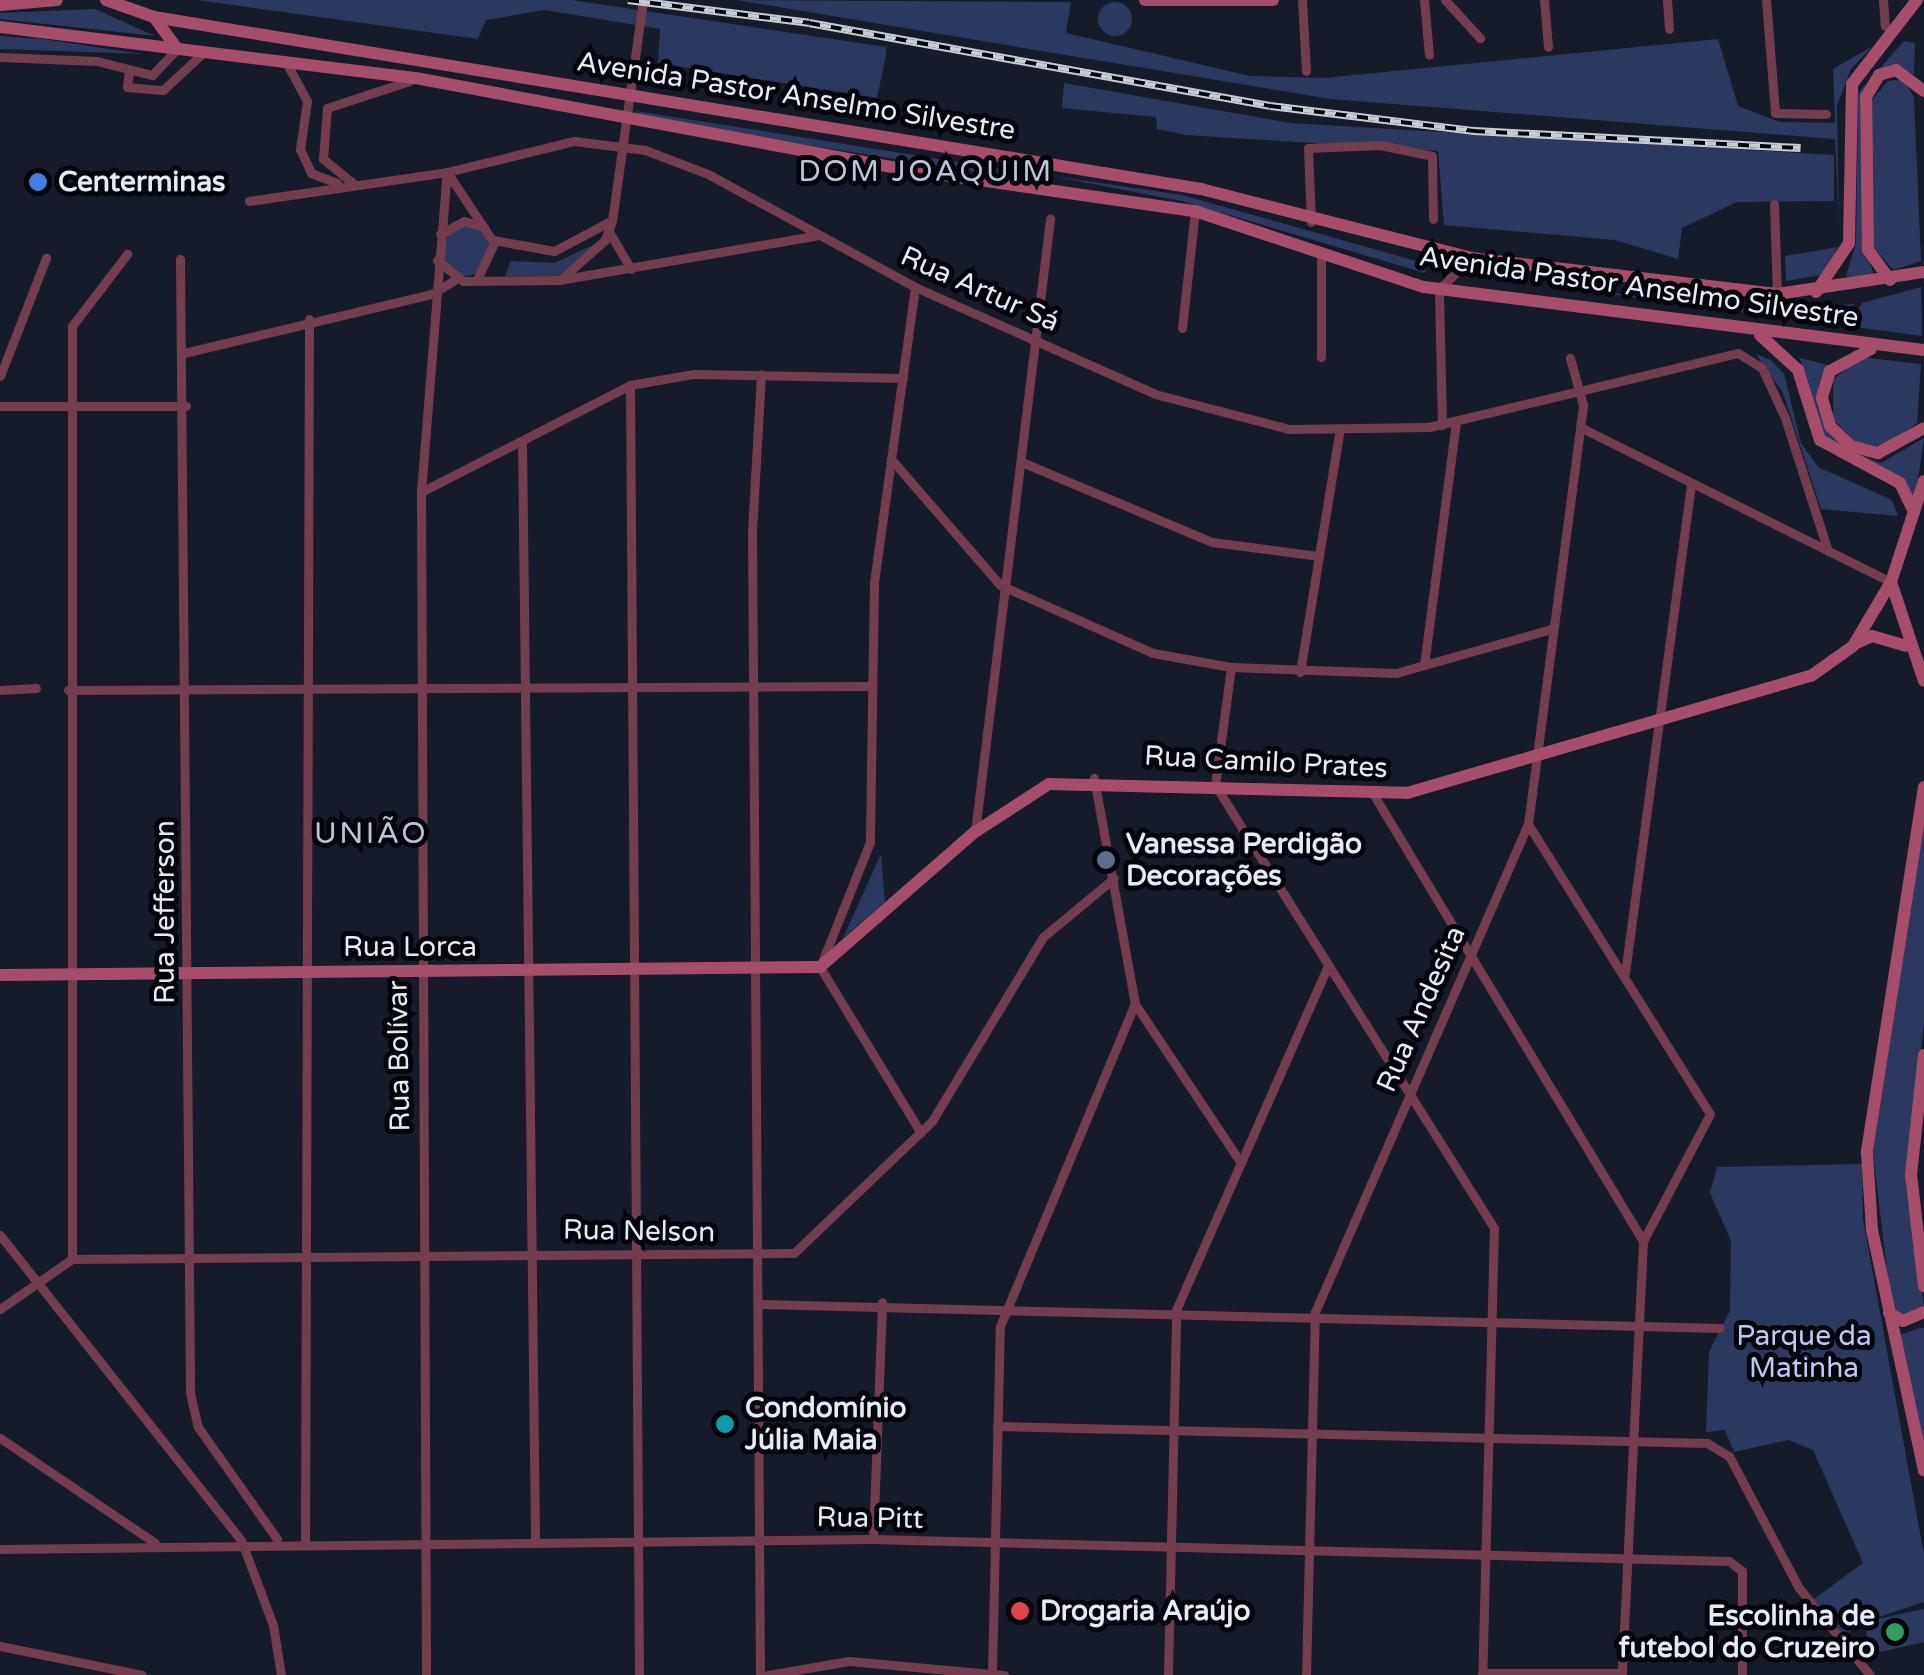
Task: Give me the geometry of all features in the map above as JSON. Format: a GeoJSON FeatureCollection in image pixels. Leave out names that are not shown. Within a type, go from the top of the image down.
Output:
{"type":"FeatureCollection","features":[{"type":"Feature","properties":{"kind":"main road"},"geometry":{"type":"LineString","coordinates":[[0,4],[57,0]]}},
{"type":"Feature","properties":{"kind":"main road","name":"Avenida Pastor Anselmo Silvestre"},"geometry":{"type":"LineString","coordinates":[[106,0],[154,17],[1088,168],[1471,258],[1777,294],[1814,293],[1924,272]]}},
{"type":"Feature","properties":{"kind":"main road"},"geometry":{"type":"LineString","coordinates":[[1145,0],[1273,0]]}},
{"type":"Feature","properties":{"kind":"main road"},"geometry":{"type":"LineString","coordinates":[[1814,293],[1849,243],[1852,84],[1917,0]]}},
{"type":"Feature","properties":{"kind":"main road"},"geometry":{"type":"LineString","coordinates":[[154,17],[177,49]]}},
{"type":"Feature","properties":{"kind":"main road","name":"Avenida Pastor Anselmo Silvestre"},"geometry":{"type":"LineString","coordinates":[[0,27],[422,80],[895,168],[1195,211],[1438,289],[1924,350]]}},
{"type":"Feature","properties":{"kind":"main road"},"geometry":{"type":"LineString","coordinates":[[1890,280],[1868,250],[1866,97],[1879,75],[1896,70],[1924,91]]}},
{"type":"Feature","properties":{"kind":"main road"},"geometry":{"type":"LineString","coordinates":[[1751,331],[1798,370],[1820,440],[1900,483],[1914,512]]}},
{"type":"Feature","properties":{"kind":"main road"},"geometry":{"type":"LineString","coordinates":[[1892,348],[1836,363],[1824,415],[1864,452],[1892,451],[1924,428]]}},
{"type":"Feature","properties":{"kind":"main road","name":"Rua Camilo Prates"},"geometry":{"type":"LineString","coordinates":[[820,967],[975,832],[1036,790],[1094,778],[1375,798],[1538,758],[1811,676],[1852,646],[1891,582],[1924,481]]}},
{"type":"Feature","properties":{"kind":"main road"},"geometry":{"type":"LineString","coordinates":[[1891,582],[1906,646],[1924,681]]}},
{"type":"Feature","properties":{"kind":"main road"},"geometry":{"type":"LineString","coordinates":[[1852,646],[1872,636],[1906,646]]}},
{"type":"Feature","properties":{"kind":"main road"},"geometry":{"type":"LineString","coordinates":[[1924,788],[1868,1153],[1889,1313],[1924,1470]]}},
{"type":"Feature","properties":{"kind":"main road","name":"Rua Lorca"},"geometry":{"type":"LineString","coordinates":[[0,975],[755,971],[820,967]]}},
{"type":"Feature","properties":{"kind":"main road"},"geometry":{"type":"LineString","coordinates":[[1924,1055],[1911,1192],[1924,1286]]}},
{"type":"Feature","properties":{"kind":"main road"},"geometry":{"type":"LineString","coordinates":[[1889,1313],[1903,1321],[1924,1312]]}},
{"type":"Feature","properties":{"kind":"main road"},"geometry":{"type":"LineString","coordinates":[[1894,1339],[1924,1324]]}},
{"type":"Feature","properties":{"kind":"street"},"geometry":{"type":"LineString","coordinates":[[631,269],[610,225],[642,0]]}},
{"type":"Feature","properties":{"kind":"street"},"geometry":{"type":"LineString","coordinates":[[1302,0],[1306,71]]}},
{"type":"Feature","properties":{"kind":"street"},"geometry":{"type":"LineString","coordinates":[[1424,0],[1429,55]]}},
{"type":"Feature","properties":{"kind":"street"},"geometry":{"type":"LineString","coordinates":[[1444,0],[1480,38]]}},
{"type":"Feature","properties":{"kind":"street"},"geometry":{"type":"LineString","coordinates":[[1544,0],[1548,47]]}},
{"type":"Feature","properties":{"kind":"street"},"geometry":{"type":"LineString","coordinates":[[1667,0],[1669,29]]}},
{"type":"Feature","properties":{"kind":"street"},"geometry":{"type":"LineString","coordinates":[[1766,0],[1775,113],[1826,114]]}},
{"type":"Feature","properties":{"kind":"street"},"geometry":{"type":"LineString","coordinates":[[1883,0],[1885,26]]}},
{"type":"Feature","properties":{"kind":"street"},"geometry":{"type":"LineString","coordinates":[[0,57],[98,61],[129,72],[163,71],[177,49]]}},
{"type":"Feature","properties":{"kind":"street"},"geometry":{"type":"LineString","coordinates":[[129,72],[127,87],[163,90],[203,53]]}},
{"type":"Feature","properties":{"kind":"street"},"geometry":{"type":"LineString","coordinates":[[285,60],[304,84],[300,150],[311,174],[354,184]]}},
{"type":"Feature","properties":{"kind":"street"},"geometry":{"type":"LineString","coordinates":[[354,184],[323,159],[327,108],[377,84],[422,80]]}},
{"type":"Feature","properties":{"kind":"street","name":"Rua Artur Sá"},"geometry":{"type":"LineString","coordinates":[[249,200],[448,172],[574,141],[646,150],[708,174],[914,287],[1211,414],[1339,434],[1456,422],[1738,353],[1762,368],[1828,551]]}},
{"type":"Feature","properties":{"kind":"street"},"geometry":{"type":"LineString","coordinates":[[1312,222],[1308,148],[1380,145],[1432,156],[1433,219]]}},
{"type":"Feature","properties":{"kind":"street"},"geometry":{"type":"LineString","coordinates":[[448,172],[493,240],[493,262],[472,280]]}},
{"type":"Feature","properties":{"kind":"street"},"geometry":{"type":"LineString","coordinates":[[448,172],[436,257],[456,279]]}},
{"type":"Feature","properties":{"kind":"street"},"geometry":{"type":"LineString","coordinates":[[1774,204],[1777,294]]}},
{"type":"Feature","properties":{"kind":"street"},"geometry":{"type":"LineString","coordinates":[[1182,328],[1195,211]]}},
{"type":"Feature","properties":{"kind":"street"},"geometry":{"type":"LineString","coordinates":[[975,832],[1024,463],[1050,219]]}},
{"type":"Feature","properties":{"kind":"street"},"geometry":{"type":"LineString","coordinates":[[439,236],[464,221],[484,227]]}},
{"type":"Feature","properties":{"kind":"street"},"geometry":{"type":"LineString","coordinates":[[493,240],[554,251],[610,225]]}},
{"type":"Feature","properties":{"kind":"street"},"geometry":{"type":"LineString","coordinates":[[559,280],[610,225]]}},
{"type":"Feature","properties":{"kind":"street"},"geometry":{"type":"LineString","coordinates":[[184,353],[309,319],[432,294],[456,279],[559,280],[815,236]]}},
{"type":"Feature","properties":{"kind":"street"},"geometry":{"type":"LineString","coordinates":[[72,1259],[68,690],[72,326],[127,254]]}},
{"type":"Feature","properties":{"kind":"street"},"geometry":{"type":"LineString","coordinates":[[1321,254],[1321,357]]}},
{"type":"Feature","properties":{"kind":"street","name":"Rua Bolívar"},"geometry":{"type":"LineString","coordinates":[[426,1675],[420,972],[421,492],[436,257]]}},
{"type":"Feature","properties":{"kind":"street"},"geometry":{"type":"LineString","coordinates":[[0,376],[46,258]]}},
{"type":"Feature","properties":{"kind":"street"},"geometry":{"type":"LineString","coordinates":[[1442,424],[1438,289],[1471,258]]}},
{"type":"Feature","properties":{"kind":"street","name":"Rua Jefferson"},"geometry":{"type":"LineString","coordinates":[[180,259],[186,406],[191,1411],[276,1539]]}},
{"type":"Feature","properties":{"kind":"street"},"geometry":{"type":"LineString","coordinates":[[914,287],[892,458],[870,686],[867,860],[820,967],[921,1133]]}},
{"type":"Feature","properties":{"kind":"street"},"geometry":{"type":"LineString","coordinates":[[305,1540],[307,1254],[303,972],[309,319]]}},
{"type":"Feature","properties":{"kind":"street","name":"Rua Andesita"},"geometry":{"type":"LineString","coordinates":[[1306,1675],[1315,1312],[1528,824],[1580,426],[1579,394],[1570,358]]}},
{"type":"Feature","properties":{"kind":"street"},"geometry":{"type":"LineString","coordinates":[[421,492],[630,385],[762,374],[903,378]]}},
{"type":"Feature","properties":{"kind":"street"},"geometry":{"type":"LineString","coordinates":[[760,1675],[753,687],[762,374]]}},
{"type":"Feature","properties":{"kind":"street"},"geometry":{"type":"LineString","coordinates":[[630,385],[639,1675]]}},
{"type":"Feature","properties":{"kind":"street"},"geometry":{"type":"LineString","coordinates":[[0,406],[186,406]]}},
{"type":"Feature","properties":{"kind":"street"},"geometry":{"type":"LineString","coordinates":[[1424,665],[1456,422]]}},
{"type":"Feature","properties":{"kind":"street"},"geometry":{"type":"LineString","coordinates":[[1580,426],[1891,582]]}},
{"type":"Feature","properties":{"kind":"street"},"geometry":{"type":"LineString","coordinates":[[1300,672],[1339,434]]}},
{"type":"Feature","properties":{"kind":"street"},"geometry":{"type":"LineString","coordinates":[[522,441],[532,972],[530,1252],[535,1539]]}},
{"type":"Feature","properties":{"kind":"street"},"geometry":{"type":"LineString","coordinates":[[892,458],[1007,590],[1118,640],[1230,667],[1300,672],[1424,665],[1552,629]]}},
{"type":"Feature","properties":{"kind":"street"},"geometry":{"type":"LineString","coordinates":[[1024,463],[1212,542],[1319,556]]}},
{"type":"Feature","properties":{"kind":"street"},"geometry":{"type":"LineString","coordinates":[[1625,973],[1691,483]]}},
{"type":"Feature","properties":{"kind":"street"},"geometry":{"type":"LineString","coordinates":[[1230,667],[1215,786],[1494,1228],[1482,1674],[1622,1674],[1633,1322],[1642,1241],[1710,1114],[1528,824]]}},
{"type":"Feature","properties":{"kind":"street"},"geometry":{"type":"LineString","coordinates":[[68,690],[528,684],[870,686]]}},
{"type":"Feature","properties":{"kind":"street"},"geometry":{"type":"LineString","coordinates":[[0,690],[36,688]]}},
{"type":"Feature","properties":{"kind":"street"},"geometry":{"type":"LineString","coordinates":[[1094,778],[1134,1004],[1241,1163]]}},
{"type":"Feature","properties":{"kind":"street"},"geometry":{"type":"LineString","coordinates":[[1375,798],[1642,1241]]}},
{"type":"Feature","properties":{"kind":"street","name":"Rua Nelson"},"geometry":{"type":"LineString","coordinates":[[0,1309],[34,1279],[72,1259],[425,1251],[758,1256],[816,1240],[921,1133],[1042,937],[1114,878]]}},
{"type":"Feature","properties":{"kind":"street"},"geometry":{"type":"LineString","coordinates":[[1168,1675],[1176,1310],[1328,966]]}},
{"type":"Feature","properties":{"kind":"street"},"geometry":{"type":"LineString","coordinates":[[992,1672],[997,1426],[1004,1306],[1134,1004]]}},
{"type":"Feature","properties":{"kind":"street"},"geometry":{"type":"LineString","coordinates":[[0,1235],[241,1540],[273,1625],[281,1675]]}},
{"type":"Feature","properties":{"kind":"street"},"geometry":{"type":"LineString","coordinates":[[760,1304],[882,1302],[1493,1316],[1720,1328]]}},
{"type":"Feature","properties":{"kind":"street"},"geometry":{"type":"LineString","coordinates":[[873,1539],[882,1302]]}},
{"type":"Feature","properties":{"kind":"street"},"geometry":{"type":"LineString","coordinates":[[997,1426],[1489,1434],[1722,1449],[1798,1588],[1870,1675]]}},
{"type":"Feature","properties":{"kind":"street"},"geometry":{"type":"LineString","coordinates":[[0,1438],[158,1544]]}},
{"type":"Feature","properties":{"kind":"street","name":"Rua Pitt"},"geometry":{"type":"LineString","coordinates":[[0,1549],[276,1539],[873,1539],[994,1546],[1309,1550],[1738,1564],[1742,1675]]}},
{"type":"Feature","properties":{"kind":"street"},"geometry":{"type":"LineString","coordinates":[[0,1646],[142,1675]]}},
{"type":"Feature","properties":{"kind":"street"},"geometry":{"type":"LineString","coordinates":[[771,1674],[899,1670],[1004,1675]]}},
{"type":"Feature","properties":{"kind":"green space"},"geometry":{"type":"Polygon","coordinates":[[[197,0],[572,0],[886,47],[886,55],[877,98],[658,63],[660,29],[545,10],[486,20],[478,39],[197,0]]]}},
{"type":"Feature","properties":{"kind":"green space"},"geometry":{"type":"Polygon","coordinates":[[[736,0],[1071,2],[1066,33],[1250,76],[1324,78],[1718,39],[1738,106],[1780,122],[1835,123],[1833,69],[1873,46],[1851,69],[1837,105],[1839,226],[1835,139],[1330,99],[736,0]]]}},
{"type":"Feature","properties":{"kind":"green space"},"geometry":{"type":"Polygon","coordinates":[[[1115,2],[1127,7],[1132,19],[1127,31],[1115,36],[1103,31],[1098,19],[1103,7],[1115,2]]]}},
{"type":"Feature","properties":{"kind":"green space"},"geometry":{"type":"Polygon","coordinates":[[[95,9],[155,36],[0,19],[0,13],[95,9]]]}},
{"type":"Feature","properties":{"kind":"green space"},"geometry":{"type":"Polygon","coordinates":[[[0,36],[43,39],[143,54],[0,49],[0,36]]]}},
{"type":"Feature","properties":{"kind":"green space"},"geometry":{"type":"Polygon","coordinates":[[[1904,41],[1915,43],[1914,74],[1879,70],[1862,96],[1862,243],[1874,275],[1859,279],[1846,276],[1856,244],[1858,93],[1904,41]]]}},
{"type":"Feature","properties":{"kind":"green space"},"geometry":{"type":"Polygon","coordinates":[[[1904,79],[1914,98],[1921,261],[1893,270],[1872,245],[1872,100],[1888,81],[1904,79]]]}},
{"type":"Feature","properties":{"kind":"green space"},"geometry":{"type":"Polygon","coordinates":[[[1064,83],[1290,123],[1834,155],[1834,201],[1737,202],[1682,228],[1678,259],[1615,240],[1444,225],[1438,151],[1186,135],[1157,129],[1156,117],[1062,108],[1064,83]]]}},
{"type":"Feature","properties":{"kind":"green space"},"geometry":{"type":"Polygon","coordinates":[[[636,111],[1049,176],[1048,183],[635,118],[636,111]]]}},
{"type":"Feature","properties":{"kind":"green space"},"geometry":{"type":"Polygon","coordinates":[[[1052,176],[1182,195],[1427,264],[1425,273],[1181,201],[1052,176]]]}},
{"type":"Feature","properties":{"kind":"green space"},"geometry":{"type":"Polygon","coordinates":[[[465,226],[482,234],[490,251],[482,268],[465,276],[448,268],[440,251],[448,234],[465,226]]]}},
{"type":"Feature","properties":{"kind":"green space"},"geometry":{"type":"Polygon","coordinates":[[[595,244],[558,276],[505,276],[511,261],[555,263],[595,244]]]}},
{"type":"Feature","properties":{"kind":"green space"},"geometry":{"type":"Polygon","coordinates":[[[1838,247],[1822,275],[1786,281],[1785,256],[1838,247]]]}},
{"type":"Feature","properties":{"kind":"green space"},"geometry":{"type":"Polygon","coordinates":[[[1921,287],[1922,336],[1848,326],[1862,303],[1921,287]]]}},
{"type":"Feature","properties":{"kind":"green space"},"geometry":{"type":"Polygon","coordinates":[[[1563,288],[1769,309],[1855,304],[1839,324],[1563,288]]]}},
{"type":"Feature","properties":{"kind":"green space"},"geometry":{"type":"Polygon","coordinates":[[[1756,354],[1771,360],[1784,374],[1801,443],[1818,467],[1892,500],[1898,516],[1821,509],[1783,393],[1756,354]]]}},
{"type":"Feature","properties":{"kind":"green space"},"geometry":{"type":"Polygon","coordinates":[[[1860,357],[1921,364],[1917,423],[1883,448],[1855,442],[1833,419],[1833,380],[1860,357]]]}},
{"type":"Feature","properties":{"kind":"green space"},"geometry":{"type":"Polygon","coordinates":[[[1800,358],[1831,366],[1817,406],[1843,449],[1881,463],[1924,438],[1915,500],[1904,481],[1836,450],[1816,427],[1800,358]]]}},
{"type":"Feature","properties":{"kind":"green space"},"geometry":{"type":"Polygon","coordinates":[[[1924,818],[1924,1022],[1906,1183],[1924,1306],[1908,1317],[1892,1312],[1873,1153],[1924,818]]]}},
{"type":"Feature","properties":{"kind":"green space"},"geometry":{"type":"Polygon","coordinates":[[[881,854],[885,902],[843,938],[861,898],[881,854]]]}},
{"type":"Feature","properties":{"kind":"green space","name":"Parque da Matinha"},"geometry":{"type":"Polygon","coordinates":[[[1862,1164],[1863,1219],[1924,1555],[1924,1602],[1867,1621],[1924,1609],[1924,1642],[1871,1654],[1864,1623],[1843,1636],[1814,1599],[1863,1563],[1813,1450],[1788,1440],[1734,1452],[1725,1430],[1706,1432],[1709,1352],[1730,1311],[1731,1241],[1710,1193],[1717,1167],[1862,1164]]]}},
{"type":"Feature","properties":{"kind":"green space"},"geometry":{"type":"Polygon","coordinates":[[[1924,1328],[1924,1456],[1900,1335],[1924,1328]]]}},
{"type":"Feature","properties":{"kind":"railway"},"geometry":{"type":"LineString","coordinates":[[628,0],[809,23],[1270,106],[1474,131],[1801,148]]}},
{"type":"Feature","properties":{"kind":"place","name":"Centerminas"},"geometry":{"type":"Point","coordinates":[38,182]}},
{"type":"Feature","properties":{"kind":"place","name":"Vanessa Perdigão Decorações"},"geometry":{"type":"Point","coordinates":[1106,860]}},
{"type":"Feature","properties":{"kind":"place","name":"Condomínio Júlia Maia"},"geometry":{"type":"Point","coordinates":[725,1424]}},
{"type":"Feature","properties":{"kind":"place","name":"Drogaria Araújo"},"geometry":{"type":"Point","coordinates":[1020,1611]}},
{"type":"Feature","properties":{"kind":"place","name":"Escolinha de futebol do Cruzeiro"},"geometry":{"type":"Point","coordinates":[1895,1632]}},
{"type":"Feature","properties":{"kind":"district","name":"DOM JOAQUIM"},"geometry":{"type":"Point","coordinates":[926,172]}},
{"type":"Feature","properties":{"kind":"district","name":"UNIÃO"},"geometry":{"type":"Point","coordinates":[371,834]}}]}
